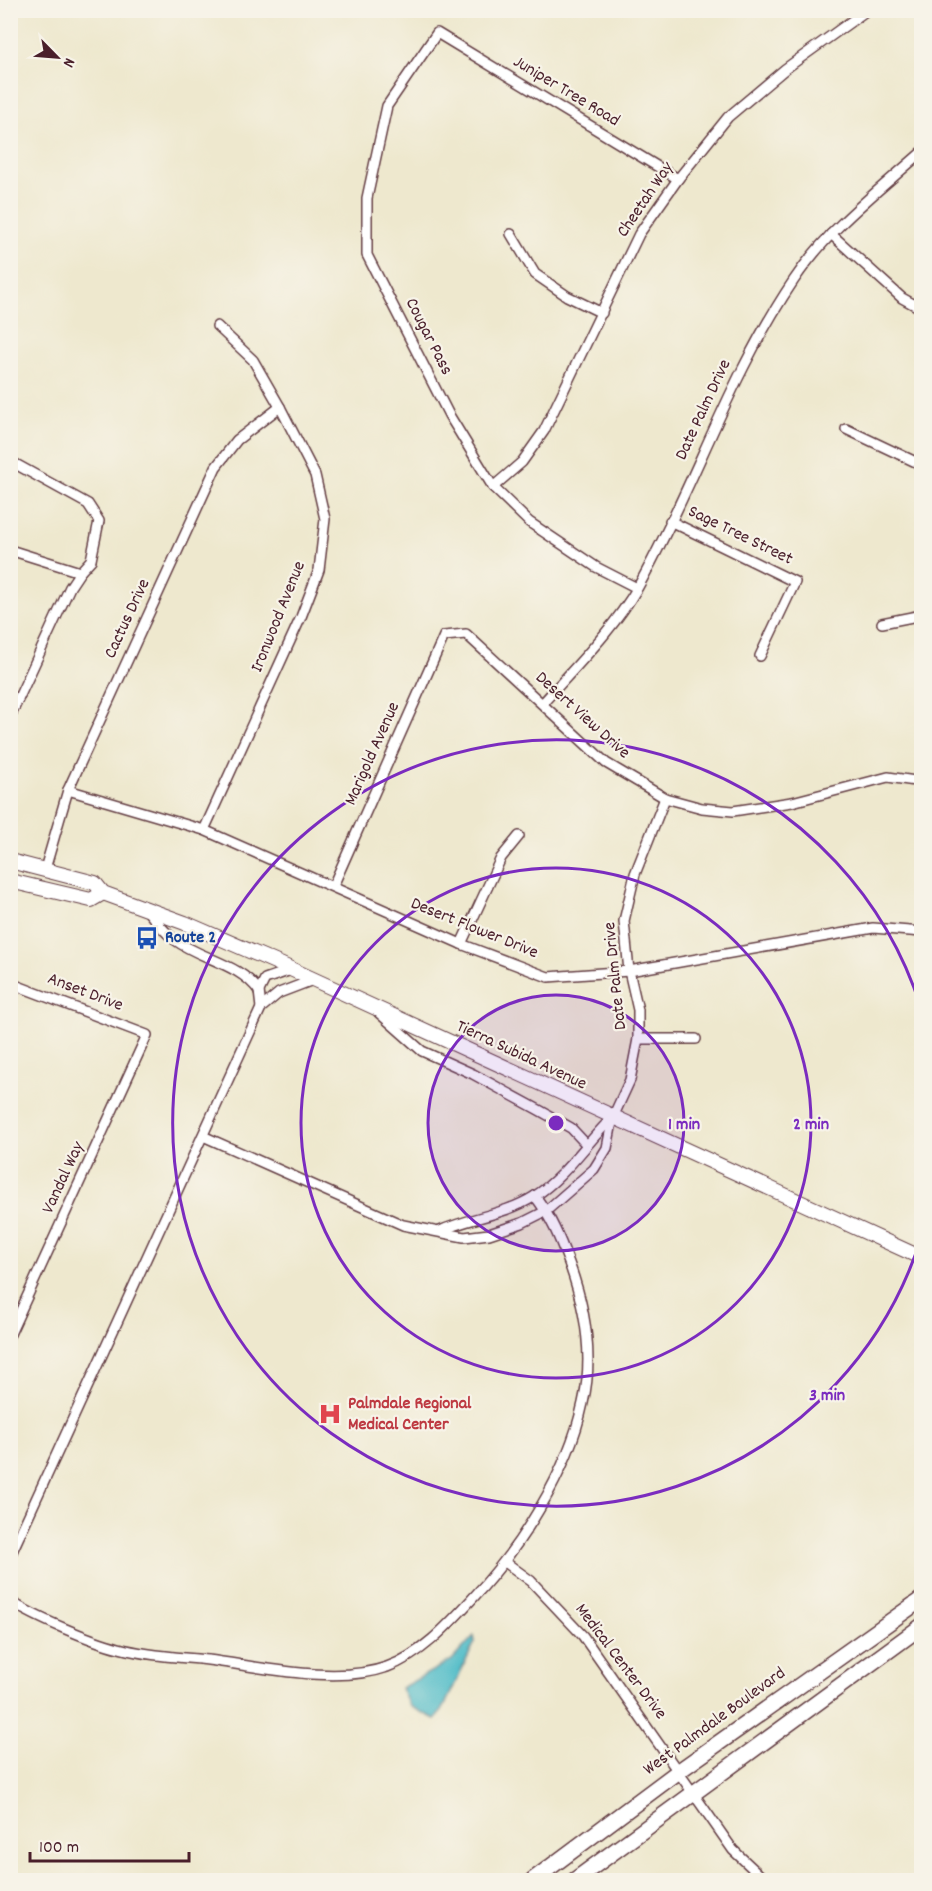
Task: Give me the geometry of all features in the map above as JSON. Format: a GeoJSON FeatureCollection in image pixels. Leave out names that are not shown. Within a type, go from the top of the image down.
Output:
{"type":"FeatureCollection","features":[{"type":"Feature","properties":{"kind":"main road","name":"Tierra Subida Avenue"},"geometry":{"type":"LineString","coordinates":[[10,861],[95,883],[104,893],[145,907],[291,970],[921,1258]]}},
{"type":"Feature","properties":{"kind":"main road","name":"Tierra Subida Avenue"},"geometry":{"type":"LineString","coordinates":[[10,881],[91,900],[104,893]]}},
{"type":"Feature","properties":{"kind":"main road","name":"West Palmdale Boulevard"},"geometry":{"type":"LineString","coordinates":[[533,1881],[679,1771],[921,1599]]}},
{"type":"Feature","properties":{"kind":"main road"},"geometry":{"type":"LineString","coordinates":[[575,1881],[921,1626]]}},
{"type":"Feature","properties":{"kind":"street","name":"Cheetah Way"},"geometry":{"type":"LineString","coordinates":[[493,487],[522,462],[544,431],[639,234],[678,179],[728,117],[785,69],[867,10]]}},
{"type":"Feature","properties":{"kind":"street","name":"Juniper Tree Road"},"geometry":{"type":"LineString","coordinates":[[437,33],[678,179]]}},
{"type":"Feature","properties":{"kind":"street","name":"Cougar Pass"},"geometry":{"type":"LineString","coordinates":[[437,33],[387,106],[367,198],[367,255],[449,415],[493,487],[529,522],[596,567],[637,588]]}},
{"type":"Feature","properties":{"kind":"street","name":"Date Palm Drive"},"geometry":{"type":"LineString","coordinates":[[543,703],[611,627],[637,588],[756,339],[795,278],[831,234],[921,152]]}},
{"type":"Feature","properties":{"kind":"street"},"geometry":{"type":"LineString","coordinates":[[511,234],[535,273],[567,296],[602,313]]}},
{"type":"Feature","properties":{"kind":"street"},"geometry":{"type":"LineString","coordinates":[[831,234],[902,297],[921,309]]}},
{"type":"Feature","properties":{"kind":"street","name":"Ironwood Avenue"},"geometry":{"type":"LineString","coordinates":[[204,830],[301,617],[319,570],[325,519],[315,475],[280,407],[253,360],[217,326]]}},
{"type":"Feature","properties":{"kind":"street","name":"Cactus Drive"},"geometry":{"type":"LineString","coordinates":[[45,869],[68,790],[216,467],[237,440],[280,407]]}},
{"type":"Feature","properties":{"kind":"street"},"geometry":{"type":"LineString","coordinates":[[846,429],[921,465]]}},
{"type":"Feature","properties":{"kind":"street"},"geometry":{"type":"LineString","coordinates":[[10,461],[88,504],[99,521],[91,560],[70,587],[10,717]]}},
{"type":"Feature","properties":{"kind":"street","name":"Sage Tree Street"},"geometry":{"type":"LineString","coordinates":[[670,521],[795,582],[760,656]]}},
{"type":"Feature","properties":{"kind":"street"},"geometry":{"type":"LineString","coordinates":[[10,550],[80,572]]}},
{"type":"Feature","properties":{"kind":"street"},"geometry":{"type":"LineString","coordinates":[[882,623],[921,615]]}},
{"type":"Feature","properties":{"kind":"street","name":"Desert View Drive"},"geometry":{"type":"LineString","coordinates":[[444,636],[466,634],[606,763],[665,798],[702,808],[733,811],[792,802],[888,777],[921,782]]}},
{"type":"Feature","properties":{"kind":"street","name":"Marigold Avenue"},"geometry":{"type":"LineString","coordinates":[[333,886],[444,636]]}},
{"type":"Feature","properties":{"kind":"street","name":"Desert Flower Drive"},"geometry":{"type":"LineString","coordinates":[[68,790],[204,830],[461,944],[548,976],[628,971],[873,928],[921,932]]}},
{"type":"Feature","properties":{"kind":"street","name":"Date Palm Drive"},"geometry":{"type":"LineString","coordinates":[[203,1136],[403,1225],[464,1237],[489,1234],[522,1223],[546,1211],[594,1168],[607,1148],[613,1118],[630,1080],[638,1039],[638,1010],[628,971],[625,937],[627,904],[635,874],[665,798]]}},
{"type":"Feature","properties":{"kind":"street"},"geometry":{"type":"LineString","coordinates":[[461,944],[501,858],[519,836]]}},
{"type":"Feature","properties":{"kind":"street"},"geometry":{"type":"LineString","coordinates":[[145,907],[176,941],[253,982],[259,991],[261,1008]]}},
{"type":"Feature","properties":{"kind":"street"},"geometry":{"type":"LineString","coordinates":[[259,991],[265,979],[291,970]]}},
{"type":"Feature","properties":{"kind":"street"},"geometry":{"type":"LineString","coordinates":[[10,1556],[261,1008],[279,993],[313,980]]}},
{"type":"Feature","properties":{"kind":"street","name":"Anset Drive"},"geometry":{"type":"LineString","coordinates":[[10,983],[147,1035]]}},
{"type":"Feature","properties":{"kind":"street"},"geometry":{"type":"LineString","coordinates":[[370,1006],[422,1051],[473,1074],[547,1114],[571,1128],[586,1144]]}},
{"type":"Feature","properties":{"kind":"street","name":"Vandal Way"},"geometry":{"type":"LineString","coordinates":[[10,1334],[147,1035]]}},
{"type":"Feature","properties":{"kind":"street"},"geometry":{"type":"LineString","coordinates":[[638,1039],[696,1039]]}},
{"type":"Feature","properties":{"kind":"street","name":"Date Palm Drive"},"geometry":{"type":"LineString","coordinates":[[440,1231],[461,1221],[508,1210],[535,1196],[555,1181],[586,1144],[613,1118]]}},
{"type":"Feature","properties":{"kind":"street"},"geometry":{"type":"LineString","coordinates":[[10,1601],[120,1648],[308,1672],[354,1674],[388,1666],[411,1654],[441,1630],[505,1562],[543,1502],[575,1433],[584,1402],[587,1371],[586,1334],[576,1283],[546,1211],[535,1196]]}},
{"type":"Feature","properties":{"kind":"street","name":"Medical Center Drive"},"geometry":{"type":"LineString","coordinates":[[505,1562],[531,1581],[583,1636],[733,1850],[765,1881]]}},
{"type":"Feature","properties":{"kind":"water"},"geometry":{"type":"Polygon","coordinates":[[[474,1636],[475,1642],[442,1711],[435,1719],[409,1706],[401,1688],[452,1660],[474,1636]]]}},
{"type":"Feature","properties":{"kind":"place","name":"Route 2"},"geometry":{"type":"Point","coordinates":[147,938]}},
{"type":"Feature","properties":{"kind":"place","name":"Palmdale Regional Medical Center"},"geometry":{"type":"Point","coordinates":[330,1414]}}]}
